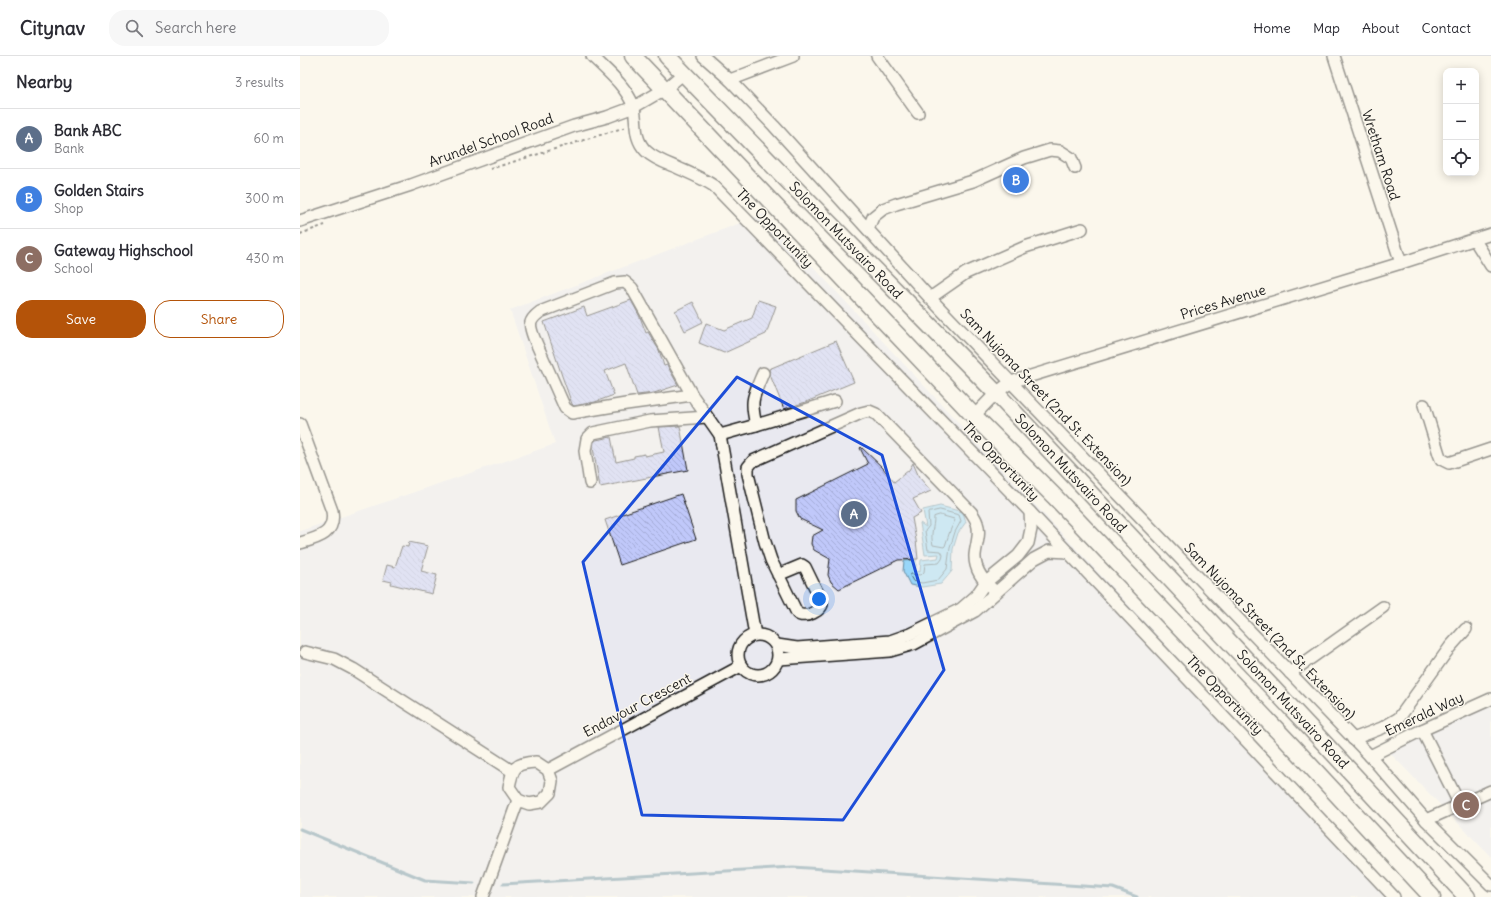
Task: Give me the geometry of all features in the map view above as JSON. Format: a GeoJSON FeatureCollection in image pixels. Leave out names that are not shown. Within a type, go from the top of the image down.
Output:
{"type":"FeatureCollection","features":[{"type":"Feature","properties":{"kind":"highway"},"geometry":{"type":"LineString","coordinates":[[633,56],[974,416],[1054,496],[1298,753],[1432,897]]}},
{"type":"Feature","properties":{"kind":"highway","name":"Solomon Mutsvairo Road"},"geometry":{"type":"LineString","coordinates":[[667,56],[996,393],[1467,897]]}},
{"type":"Feature","properties":{"kind":"street","name":"The Opportunity"},"geometry":{"type":"LineString","coordinates":[[592,56],[617,80],[627,93],[634,107],[638,139],[645,151],[656,158],[702,178],[714,186],[1030,512],[1394,897]]}},
{"type":"Feature","properties":{"kind":"street","name":"Sam Nujoma Street (2nd St. Extension)"},"geometry":{"type":"LineString","coordinates":[[704,56],[730,80],[774,126],[930,298],[1370,756],[1426,820],[1491,885]]}},
{"type":"Feature","properties":{"kind":"street"},"geometry":{"type":"LineString","coordinates":[[730,80],[793,56]]}},
{"type":"Feature","properties":{"kind":"street"},"geometry":{"type":"LineString","coordinates":[[877,56],[918,113]]}},
{"type":"Feature","properties":{"kind":"street","name":"Wretham Road"},"geometry":{"type":"LineString","coordinates":[[1334,56],[1401,263]]}},
{"type":"Feature","properties":{"kind":"street","name":"Arundel School Road"},"geometry":{"type":"LineString","coordinates":[[300,221],[411,185],[574,126],[607,117],[634,107],[665,89],[684,73]]}},
{"type":"Feature","properties":{"kind":"street"},"geometry":{"type":"LineString","coordinates":[[868,229],[873,217],[883,209],[973,181],[1024,158],[1050,150],[1060,151],[1071,158],[1075,168]]}},
{"type":"Feature","properties":{"kind":"street"},"geometry":{"type":"LineString","coordinates":[[930,298],[966,273],[1024,247],[1082,229]]}},
{"type":"Feature","properties":{"kind":"street","name":"Prices Avenue"},"geometry":{"type":"LineString","coordinates":[[974,416],[996,393],[1011,382],[1491,234]]}},
{"type":"Feature","properties":{"kind":"street"},"geometry":{"type":"LineString","coordinates":[[1474,239],[1491,266]]}},
{"type":"Feature","properties":{"kind":"street"},"geometry":{"type":"LineString","coordinates":[[692,395],[572,413],[565,408],[534,338],[530,326],[533,318],[540,312],[547,309],[615,283],[625,282],[632,288],[692,395],[720,435],[755,635]]}},
{"type":"Feature","properties":{"kind":"street"},"geometry":{"type":"LineString","coordinates":[[756,425],[752,408],[753,396],[763,373]]}},
{"type":"Feature","properties":{"kind":"street"},"geometry":{"type":"LineString","coordinates":[[720,435],[835,400]]}},
{"type":"Feature","properties":{"kind":"street"},"geometry":{"type":"LineString","coordinates":[[1424,405],[1439,454],[1442,459],[1449,463],[1491,449]]}},
{"type":"Feature","properties":{"kind":"street"},"geometry":{"type":"LineString","coordinates":[[778,575],[802,565],[805,567],[822,602],[822,608],[804,617],[797,613],[778,575],[771,560],[748,474],[748,467],[753,461],[861,413],[869,411],[876,414],[971,512],[978,524],[978,540],[975,555],[977,568],[985,582],[996,592]]}},
{"type":"Feature","properties":{"kind":"street"},"geometry":{"type":"LineString","coordinates":[[590,482],[585,451],[587,439],[593,433],[650,421],[708,417]]}},
{"type":"Feature","properties":{"kind":"street"},"geometry":{"type":"LineString","coordinates":[[300,424],[332,511],[333,518],[330,527],[325,534],[300,543]]}},
{"type":"Feature","properties":{"kind":"street"},"geometry":{"type":"LineString","coordinates":[[777,645],[779,659],[773,670],[762,676],[750,674],[741,666],[738,653],[743,641],[755,635],[768,636],[777,645],[797,648],[890,640],[910,634],[961,609],[976,596],[985,582],[1018,556],[1028,543],[1031,529],[1030,512]]}},
{"type":"Feature","properties":{"kind":"street"},"geometry":{"type":"LineString","coordinates":[[779,659],[890,650],[914,644],[975,611],[1034,559],[1049,551],[1068,552]]}},
{"type":"Feature","properties":{"kind":"street"},"geometry":{"type":"LineString","coordinates":[[1290,673],[1383,607]]}},
{"type":"Feature","properties":{"kind":"street"},"geometry":{"type":"LineString","coordinates":[[1353,739],[1382,728],[1399,718],[1450,646],[1466,629]]}},
{"type":"Feature","properties":{"kind":"street"},"geometry":{"type":"LineString","coordinates":[[305,652],[334,659],[353,668],[512,771]]}},
{"type":"Feature","properties":{"kind":"street","name":"Endavour Crescent"},"geometry":{"type":"LineString","coordinates":[[548,770],[741,666]]}},
{"type":"Feature","properties":{"kind":"street","name":"Emerald Way"},"geometry":{"type":"LineString","coordinates":[[1370,756],[1422,730],[1491,699]]}},
{"type":"Feature","properties":{"kind":"street"},"geometry":{"type":"LineString","coordinates":[[1422,730],[1460,805]]}},
{"type":"Feature","properties":{"kind":"street"},"geometry":{"type":"LineString","coordinates":[[536,762],[548,770],[552,781],[550,793],[541,802],[529,804],[518,800],[509,787],[512,771],[523,763],[536,762]]}},
{"type":"Feature","properties":{"kind":"street"},"geometry":{"type":"LineString","coordinates":[[1426,820],[1491,791]]}},
{"type":"Feature","properties":{"kind":"street"},"geometry":{"type":"LineString","coordinates":[[483,897],[518,800]]}},
{"type":"Feature","properties":{"kind":"path"},"geometry":{"type":"LineString","coordinates":[[486,170],[635,124]]}},
{"type":"Feature","properties":{"kind":"path"},"geometry":{"type":"LineString","coordinates":[[300,234],[330,224]]}},
{"type":"Feature","properties":{"kind":"highlighted area"},"geometry":{"type":"Polygon","coordinates":[[[737,377],[882,455],[944,670],[843,820],[642,815],[583,562],[737,377]]]}},
{"type":"Feature","properties":{"kind":"shaded area"},"geometry":{"type":"Polygon","coordinates":[[[764,214],[1401,897],[300,897],[300,531],[555,444],[510,310],[764,214]]]}},
{"type":"Feature","properties":{"kind":"shaded area"},"geometry":{"type":"Polygon","coordinates":[[[1491,705],[1491,857],[1390,753],[1491,705]]]}},
{"type":"Feature","properties":{"kind":"water"},"geometry":{"type":"Polygon","coordinates":[[[940,506],[963,512],[966,522],[958,533],[953,549],[952,571],[941,584],[922,587],[910,585],[903,571],[904,561],[916,560],[916,571],[920,572],[921,560],[938,558],[939,554],[925,555],[920,523],[926,527],[923,510],[940,506]]]}},
{"type":"Feature","properties":{"kind":"building"},"geometry":{"type":"Polygon","coordinates":[[[631,300],[646,333],[648,332],[659,350],[664,366],[667,365],[678,385],[654,393],[637,395],[626,363],[605,371],[614,395],[595,402],[574,406],[562,376],[544,322],[584,307],[587,316],[631,300]]]}},
{"type":"Feature","properties":{"kind":"building"},"geometry":{"type":"Polygon","coordinates":[[[758,300],[776,306],[766,334],[724,353],[699,343],[706,323],[724,330],[752,318],[758,300]]]}},
{"type":"Feature","properties":{"kind":"building"},"geometry":{"type":"Polygon","coordinates":[[[693,302],[703,322],[685,331],[675,311],[693,302]]]}},
{"type":"Feature","properties":{"kind":"building"},"geometry":{"type":"Polygon","coordinates":[[[836,341],[854,382],[806,402],[784,409],[769,369],[836,341]]]}},
{"type":"Feature","properties":{"kind":"building"},"geometry":{"type":"Polygon","coordinates":[[[680,426],[688,470],[600,487],[593,448],[596,440],[611,437],[616,462],[634,458],[634,456],[645,454],[645,456],[664,452],[659,427],[680,426]]]}},
{"type":"Feature","properties":{"kind":"building"},"geometry":{"type":"Polygon","coordinates":[[[861,447],[883,468],[894,482],[909,470],[913,463],[919,477],[931,491],[913,499],[921,513],[912,518],[918,559],[898,560],[839,589],[831,582],[828,575],[830,559],[814,550],[811,544],[812,536],[823,530],[800,519],[796,511],[796,500],[868,464],[860,448],[861,447]]]}},
{"type":"Feature","properties":{"kind":"building"},"geometry":{"type":"Polygon","coordinates":[[[681,494],[696,539],[620,565],[605,520],[681,494]]]}},
{"type":"Feature","properties":{"kind":"building"},"geometry":{"type":"Polygon","coordinates":[[[409,542],[428,546],[421,571],[437,575],[432,594],[391,584],[392,582],[383,580],[387,565],[395,567],[402,546],[408,547],[409,542]]]}},
{"type":"Feature","properties":{"kind":"waterway"},"geometry":{"type":"LineString","coordinates":[[300,829],[425,880],[474,883]]}},
{"type":"Feature","properties":{"kind":"waterway"},"geometry":{"type":"LineString","coordinates":[[503,884],[793,867],[1113,888],[1137,897]]}},
{"type":"Feature","properties":{"kind":"place","name":"Golden Stairs"},"geometry":{"type":"Point","coordinates":[1016,180]}},
{"type":"Feature","properties":{"kind":"place","name":"Bank ABC"},"geometry":{"type":"Point","coordinates":[854,514]}},
{"type":"Feature","properties":{"kind":"place","name":"Gateway Highschool"},"geometry":{"type":"Point","coordinates":[1466,805]}}]}
